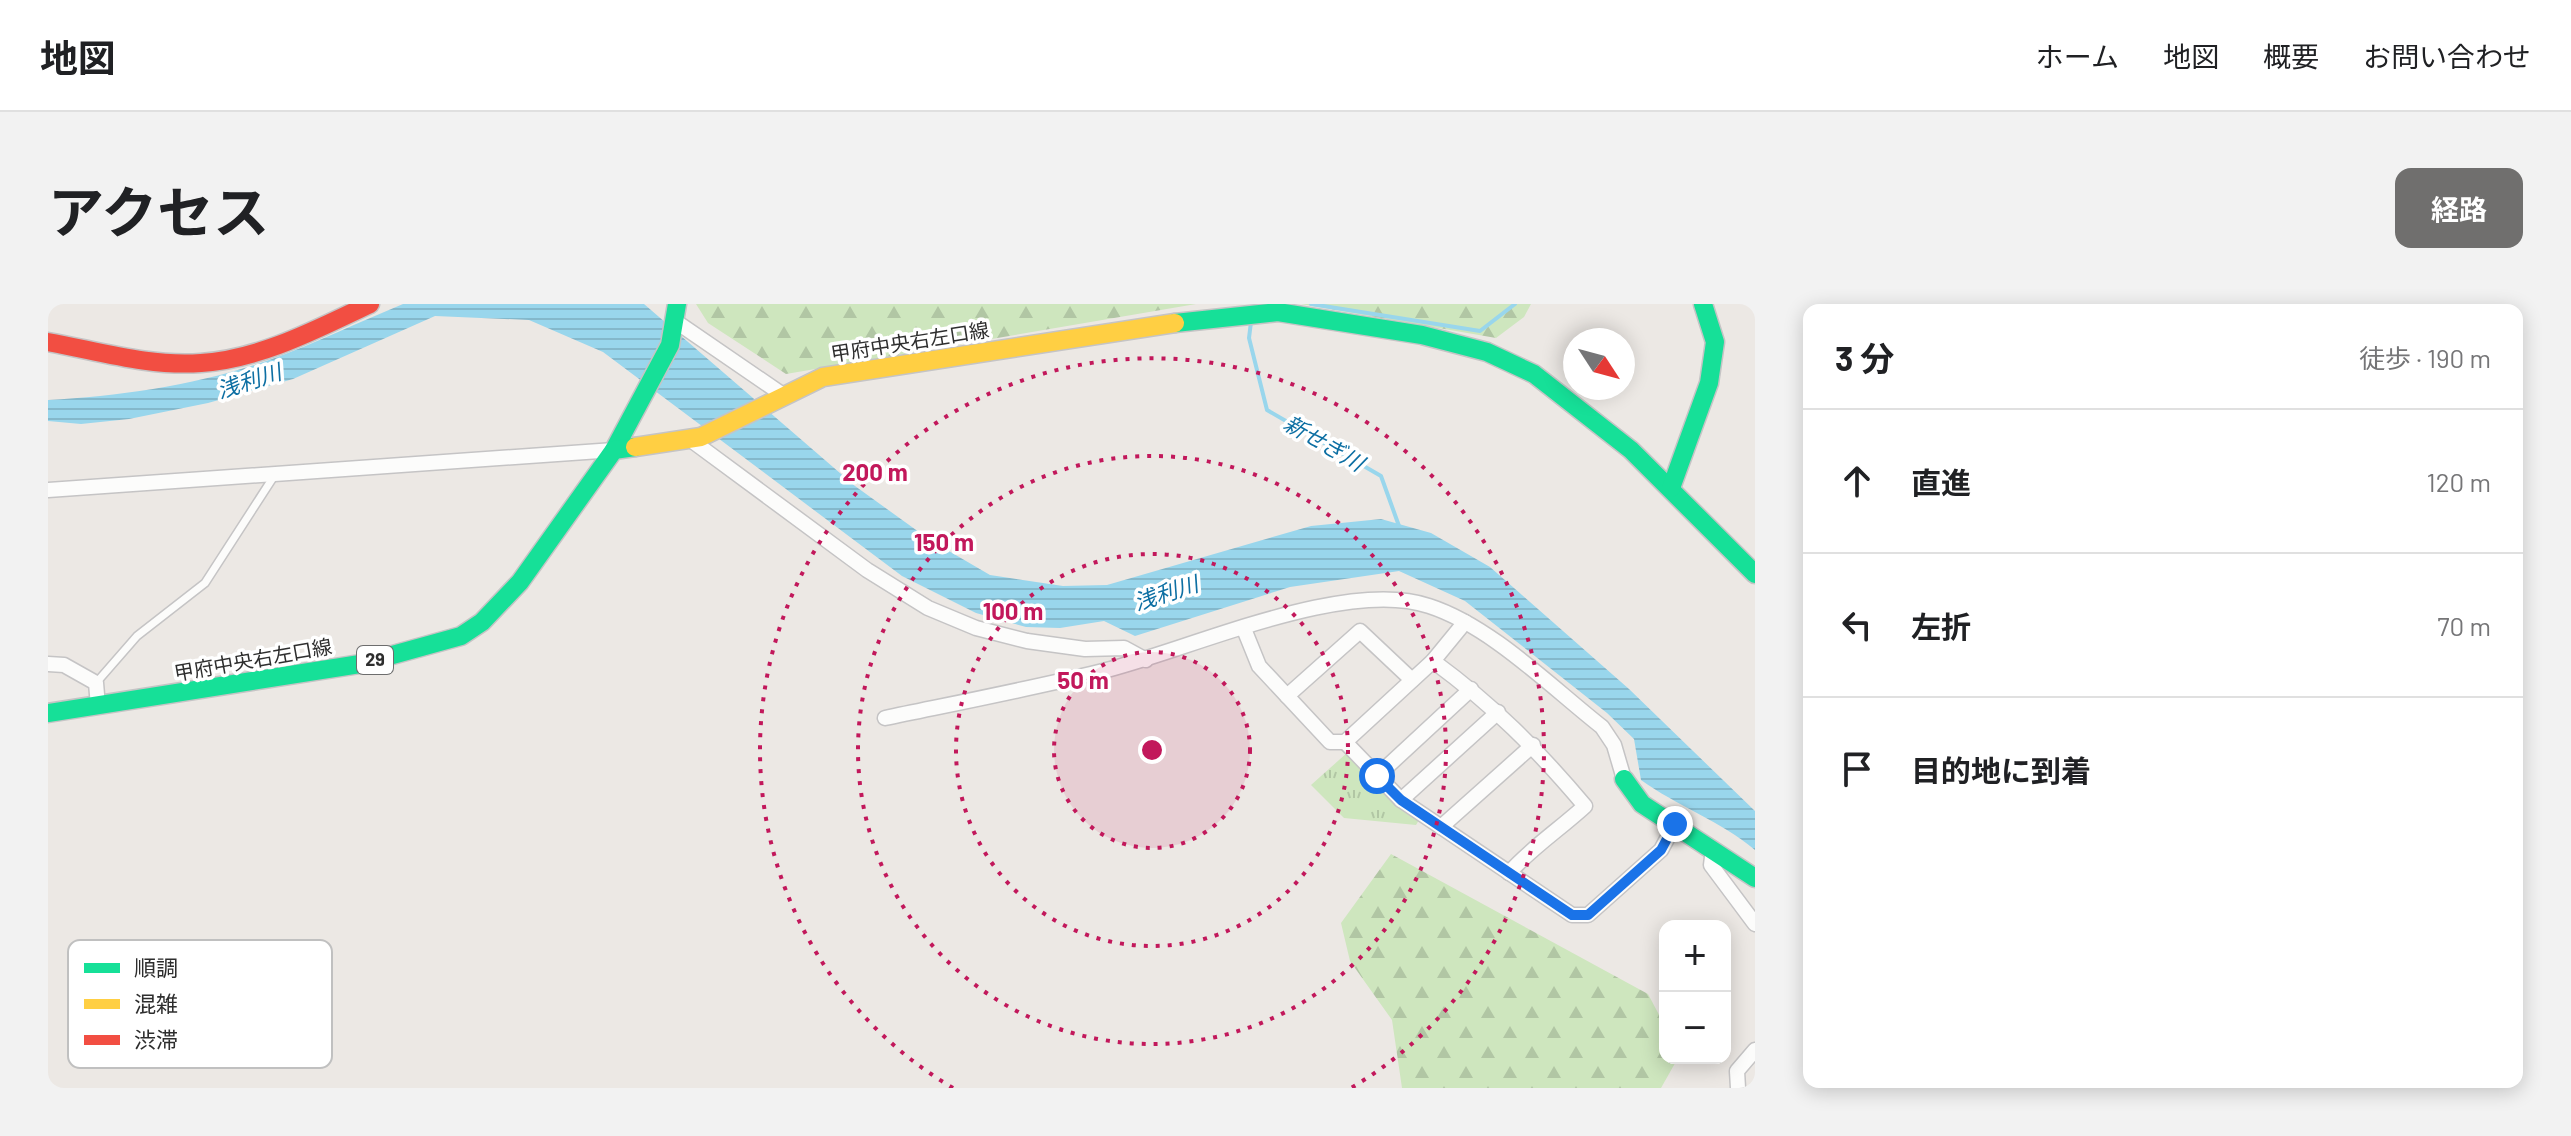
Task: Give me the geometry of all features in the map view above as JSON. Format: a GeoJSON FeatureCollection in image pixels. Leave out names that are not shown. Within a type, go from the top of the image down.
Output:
{"type":"FeatureCollection","features":[{"type":"Feature","properties":{"kind":"main road"},"geometry":{"type":"LineString","coordinates":[[48,342],[186,363],[218,362],[319,329],[370,304]]}},
{"type":"Feature","properties":{"kind":"main road"},"geometry":{"type":"LineString","coordinates":[[614,450],[635,405],[662,366],[678,314],[664,304]]}},
{"type":"Feature","properties":{"kind":"main road"},"geometry":{"type":"LineString","coordinates":[[1671,488],[1709,383],[1715,342],[1703,304]]}},
{"type":"Feature","properties":{"kind":"main road","name":"甲府中央右左口線"},"geometry":{"type":"LineString","coordinates":[[48,713],[360,664],[461,636],[482,622],[520,582],[614,450],[696,438],[823,377],[1201,319],[1278,312],[1422,335],[1487,352],[1534,374],[1631,450],[1755,574]]}},
{"type":"Feature","properties":{"kind":"main road"},"geometry":{"type":"LineString","coordinates":[[1624,779],[1642,804],[1755,878]]}},
{"type":"Feature","properties":{"kind":"street"},"geometry":{"type":"LineString","coordinates":[[678,314],[778,399]]}},
{"type":"Feature","properties":{"kind":"street"},"geometry":{"type":"LineString","coordinates":[[696,438],[879,579],[928,608],[976,628],[1027,641],[1085,649],[1124,648],[1146,660]]}},
{"type":"Feature","properties":{"kind":"street"},"geometry":{"type":"LineString","coordinates":[[48,490],[614,450]]}},
{"type":"Feature","properties":{"kind":"street"},"geometry":{"type":"LineString","coordinates":[[885,718],[1146,660],[1296,612],[1365,597],[1426,604],[1465,622],[1602,727],[1614,745],[1624,779]]}},
{"type":"Feature","properties":{"kind":"street"},"geometry":{"type":"LineString","coordinates":[[1244,629],[1259,666],[1330,742],[1345,742],[1433,661],[1465,622]]}},
{"type":"Feature","properties":{"kind":"street"},"geometry":{"type":"LineString","coordinates":[[1287,696],[1360,631],[1412,680]]}},
{"type":"Feature","properties":{"kind":"street"},"geometry":{"type":"LineString","coordinates":[[1433,661],[1471,689],[1533,745],[1585,806],[1546,842],[1527,853],[1509,873]]}},
{"type":"Feature","properties":{"kind":"street"},"geometry":{"type":"LineString","coordinates":[[48,664],[64,665],[96,683],[98,706]]}},
{"type":"Feature","properties":{"kind":"street"},"geometry":{"type":"LineString","coordinates":[[1377,776],[1471,689]]}},
{"type":"Feature","properties":{"kind":"street"},"geometry":{"type":"LineString","coordinates":[[1401,800],[1498,712]]}},
{"type":"Feature","properties":{"kind":"street"},"geometry":{"type":"LineString","coordinates":[[1345,742],[1401,800],[1572,915],[1588,915],[1661,850],[1675,824]]}},
{"type":"Feature","properties":{"kind":"street"},"geometry":{"type":"LineString","coordinates":[[1441,827],[1533,745]]}},
{"type":"Feature","properties":{"kind":"street"},"geometry":{"type":"LineString","coordinates":[[1713,849],[1711,865],[1755,924]]}},
{"type":"Feature","properties":{"kind":"street"},"geometry":{"type":"LineString","coordinates":[[1738,1088],[1737,1071],[1755,1050]]}},
{"type":"Feature","properties":{"kind":"lane"},"geometry":{"type":"LineString","coordinates":[[96,683],[137,636],[205,583],[277,472]]}},
{"type":"Feature","properties":{"kind":"green space"},"geometry":{"type":"Polygon","coordinates":[[[696,304],[1196,304],[786,374],[708,323],[696,304]]]}},
{"type":"Feature","properties":{"kind":"green space"},"geometry":{"type":"Polygon","coordinates":[[[1301,304],[1531,304],[1524,317],[1496,338],[1301,304]]]}},
{"type":"Feature","properties":{"kind":"green space"},"geometry":{"type":"Polygon","coordinates":[[[1348,752],[1419,820],[1416,825],[1344,818],[1311,785],[1348,752]]]}},
{"type":"Feature","properties":{"kind":"green space"},"geometry":{"type":"Polygon","coordinates":[[[1391,854],[1648,994],[1659,1015],[1659,1064],[1675,1064],[1661,1088],[1402,1088],[1392,1020],[1350,961],[1341,923],[1391,854]]]}},
{"type":"Feature","properties":{"kind":"water","name":"浅利川"},"geometry":{"type":"Polygon","coordinates":[[[403,304],[644,304],[855,486],[930,540],[990,575],[1063,586],[1107,585],[1311,526],[1381,519],[1431,533],[1490,567],[1629,689],[1755,811],[1755,850],[1728,830],[1641,780],[1634,739],[1607,713],[1465,601],[1399,571],[1290,587],[1135,636],[1104,621],[1060,628],[1026,627],[976,613],[902,576],[603,352],[529,320],[435,316],[293,379],[208,403],[129,419],[81,424],[48,421],[48,400],[133,392],[245,368],[403,304]]]}},
{"type":"Feature","properties":{"kind":"waterway","name":"新せぎ川"},"geometry":{"type":"LineString","coordinates":[[1311,304],[1480,331],[1515,304]]}},
{"type":"Feature","properties":{"kind":"waterway","name":"新せぎ川"},"geometry":{"type":"LineString","coordinates":[[1251,322],[1249,338],[1267,410],[1381,476],[1399,526]]}},
{"type":"Feature","properties":{"kind":"traffic: fast"},"geometry":{"type":"LineString","coordinates":[[614,450],[670,345],[677,304]]}},
{"type":"Feature","properties":{"kind":"traffic: fast"},"geometry":{"type":"LineString","coordinates":[[1671,488],[1709,383],[1715,342],[1703,304]]}},
{"type":"Feature","properties":{"kind":"traffic: fast"},"geometry":{"type":"LineString","coordinates":[[1175,323],[1278,312],[1422,335],[1487,352],[1534,374],[1631,450],[1755,574]]}},
{"type":"Feature","properties":{"kind":"traffic: fast"},"geometry":{"type":"LineString","coordinates":[[48,713],[360,664],[461,636],[482,622],[520,582],[614,450],[635,447]]}},
{"type":"Feature","properties":{"kind":"traffic: fast"},"geometry":{"type":"LineString","coordinates":[[1624,779],[1642,804],[1755,878]]}},
{"type":"Feature","properties":{"kind":"traffic: slow"},"geometry":{"type":"LineString","coordinates":[[635,447],[701,437],[823,377],[1175,323]]}},
{"type":"Feature","properties":{"kind":"traffic: jam"},"geometry":{"type":"LineString","coordinates":[[48,342],[163,363],[201,363],[267,349],[370,304]]}},
{"type":"Feature","properties":{"kind":"route"},"geometry":{"type":"LineString","coordinates":[[1377,776],[1401,800],[1572,915],[1588,915],[1661,850],[1675,824]]}}]}
